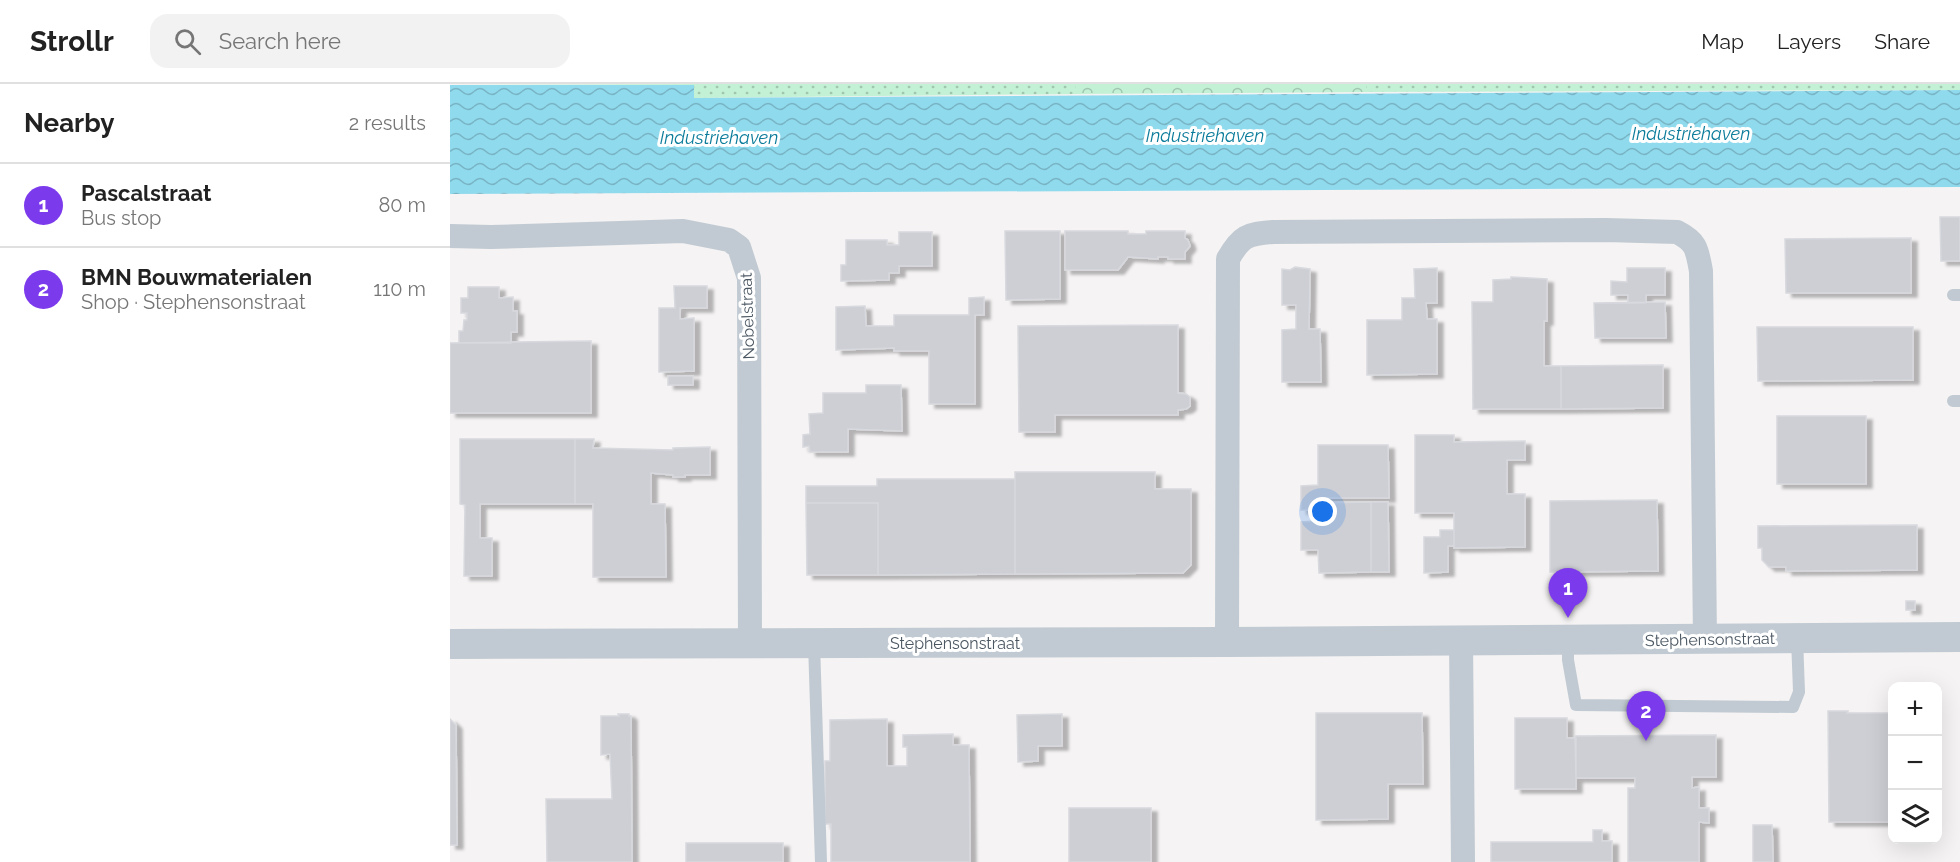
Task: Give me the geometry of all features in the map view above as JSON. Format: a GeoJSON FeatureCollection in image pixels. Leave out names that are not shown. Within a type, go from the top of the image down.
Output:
{"type":"FeatureCollection","features":[{"type":"Feature","properties":{"kind":"street"},"geometry":{"type":"LineString","coordinates":[[1227,642],[1228,259],[1235,246],[1250,234],[1273,232],[1606,230],[1677,232],[1687,237],[1696,246],[1701,271],[1705,640]]}},
{"type":"Feature","properties":{"kind":"street","name":"Nobelstraat"},"geometry":{"type":"LineString","coordinates":[[450,236],[491,237],[684,231],[729,240],[739,247],[749,278],[750,643]]}},
{"type":"Feature","properties":{"kind":"street","name":"Stephensonstraat"},"geometry":{"type":"LineString","coordinates":[[450,644],[1960,638]]}},
{"type":"Feature","properties":{"kind":"street"},"geometry":{"type":"LineString","coordinates":[[1461,640],[1463,862]]}},
{"type":"Feature","properties":{"kind":"lane"},"geometry":{"type":"LineString","coordinates":[[1568,641],[1568,660],[1576,705],[1793,707],[1800,692],[1797,638]]}},
{"type":"Feature","properties":{"kind":"lane"},"geometry":{"type":"LineString","coordinates":[[814,643],[821,862]]}},
{"type":"Feature","properties":{"kind":"green space"},"geometry":{"type":"Polygon","coordinates":[[[450,84],[1076,84],[1076,94],[694,98],[694,85],[450,84]]]}},
{"type":"Feature","properties":{"kind":"green space"},"geometry":{"type":"Polygon","coordinates":[[[1076,84],[1366,84],[1366,92],[1076,94],[1076,84]]]}},
{"type":"Feature","properties":{"kind":"green space"},"geometry":{"type":"Polygon","coordinates":[[[1366,84],[1960,84],[1960,90],[1366,92],[1366,84]]]}},
{"type":"Feature","properties":{"kind":"water","name":"Industriehaven"},"geometry":{"type":"Polygon","coordinates":[[[450,85],[694,85],[694,98],[1960,90],[1960,187],[450,194],[450,85]]]}},
{"type":"Feature","properties":{"kind":"building"},"geometry":{"type":"Polygon","coordinates":[[[1940,217],[1960,217],[1960,261],[1941,261],[1940,217]]]}},
{"type":"Feature","properties":{"kind":"building"},"geometry":{"type":"Polygon","coordinates":[[[1005,231],[1060,231],[1060,299],[1006,300],[1005,231]]]}},
{"type":"Feature","properties":{"kind":"building"},"geometry":{"type":"Polygon","coordinates":[[[1065,231],[1128,231],[1128,234],[1146,234],[1146,231],[1185,231],[1185,238],[1190,246],[1185,252],[1185,259],[1128,257],[1118,270],[1065,270],[1065,231]]]}},
{"type":"Feature","properties":{"kind":"building"},"geometry":{"type":"Polygon","coordinates":[[[899,232],[932,232],[932,266],[899,266],[899,273],[889,273],[889,280],[841,281],[841,265],[846,265],[846,240],[887,240],[887,245],[899,245],[899,232]]]}},
{"type":"Feature","properties":{"kind":"building"},"geometry":{"type":"Polygon","coordinates":[[[1911,238],[1911,293],[1786,293],[1785,239],[1911,238]]]}},
{"type":"Feature","properties":{"kind":"building"},"geometry":{"type":"Polygon","coordinates":[[[1295,267],[1310,269],[1309,329],[1320,329],[1321,382],[1282,382],[1282,330],[1296,329],[1296,305],[1282,305],[1282,269],[1290,270],[1295,267]]]}},
{"type":"Feature","properties":{"kind":"building"},"geometry":{"type":"Polygon","coordinates":[[[1437,268],[1437,303],[1426,303],[1427,319],[1437,319],[1437,374],[1367,375],[1367,320],[1402,320],[1402,298],[1415,298],[1414,269],[1437,268]]]}},
{"type":"Feature","properties":{"kind":"building"},"geometry":{"type":"Polygon","coordinates":[[[1627,268],[1665,268],[1665,295],[1646,295],[1646,303],[1628,303],[1628,295],[1611,295],[1611,281],[1627,282],[1627,268]]]}},
{"type":"Feature","properties":{"kind":"building"},"geometry":{"type":"Polygon","coordinates":[[[1511,277],[1547,279],[1544,366],[1561,366],[1561,409],[1473,409],[1472,302],[1493,302],[1493,280],[1511,279],[1511,277]]]}},
{"type":"Feature","properties":{"kind":"building"},"geometry":{"type":"Polygon","coordinates":[[[674,286],[707,286],[707,308],[680,308],[680,319],[694,318],[694,371],[659,372],[659,308],[675,308],[674,286]]]}},
{"type":"Feature","properties":{"kind":"building"},"geometry":{"type":"Polygon","coordinates":[[[468,287],[499,287],[499,298],[513,297],[513,311],[517,311],[517,332],[511,332],[511,343],[459,343],[459,331],[463,331],[464,320],[467,320],[467,313],[461,313],[461,298],[468,298],[468,287]]]}},
{"type":"Feature","properties":{"kind":"building"},"geometry":{"type":"Polygon","coordinates":[[[984,297],[984,315],[975,315],[975,404],[929,404],[929,351],[894,351],[894,348],[836,350],[836,307],[865,306],[866,326],[894,326],[894,315],[969,315],[969,298],[984,297]]]}},
{"type":"Feature","properties":{"kind":"building"},"geometry":{"type":"Polygon","coordinates":[[[1665,302],[1666,338],[1595,338],[1594,303],[1665,302]]]}},
{"type":"Feature","properties":{"kind":"building"},"geometry":{"type":"Polygon","coordinates":[[[1178,325],[1178,393],[1190,397],[1190,406],[1178,410],[1178,415],[1055,415],[1055,432],[1019,432],[1018,326],[1178,325]]]}},
{"type":"Feature","properties":{"kind":"building"},"geometry":{"type":"Polygon","coordinates":[[[1757,327],[1913,327],[1913,380],[1758,381],[1757,327]]]}},
{"type":"Feature","properties":{"kind":"building"},"geometry":{"type":"Polygon","coordinates":[[[591,341],[591,413],[450,413],[450,343],[591,341]]]}},
{"type":"Feature","properties":{"kind":"building"},"geometry":{"type":"Polygon","coordinates":[[[1663,365],[1663,408],[1561,409],[1561,366],[1663,365]]]}},
{"type":"Feature","properties":{"kind":"building"},"geometry":{"type":"Polygon","coordinates":[[[668,376],[693,376],[693,385],[668,385],[668,376]]]}},
{"type":"Feature","properties":{"kind":"building"},"geometry":{"type":"Polygon","coordinates":[[[866,385],[901,385],[902,431],[848,429],[848,452],[810,452],[809,446],[803,447],[803,435],[810,434],[809,414],[823,413],[823,393],[866,393],[866,385]]]}},
{"type":"Feature","properties":{"kind":"building"},"geometry":{"type":"Polygon","coordinates":[[[1777,416],[1866,416],[1866,484],[1777,484],[1777,416]]]}},
{"type":"Feature","properties":{"kind":"building"},"geometry":{"type":"Polygon","coordinates":[[[1415,435],[1454,435],[1454,442],[1525,441],[1525,460],[1507,460],[1507,494],[1525,494],[1525,547],[1454,548],[1454,513],[1415,513],[1415,435]]]}},
{"type":"Feature","properties":{"kind":"building"},"geometry":{"type":"Polygon","coordinates":[[[460,439],[575,439],[575,504],[480,504],[480,538],[492,538],[492,576],[464,576],[465,505],[460,504],[460,439]]]}},
{"type":"Feature","properties":{"kind":"building"},"geometry":{"type":"Polygon","coordinates":[[[575,439],[594,439],[593,448],[673,450],[673,448],[710,447],[710,475],[673,477],[673,475],[651,473],[651,504],[665,504],[666,577],[593,577],[593,504],[575,504],[575,439]]]}},
{"type":"Feature","properties":{"kind":"building"},"geometry":{"type":"Polygon","coordinates":[[[1318,445],[1388,445],[1389,498],[1319,498],[1319,510],[1301,510],[1301,486],[1318,485],[1318,445]]]}},
{"type":"Feature","properties":{"kind":"building"},"geometry":{"type":"Polygon","coordinates":[[[1015,472],[1155,472],[1155,489],[1191,489],[1191,565],[1183,573],[1015,574],[1015,472]]]}},
{"type":"Feature","properties":{"kind":"building"},"geometry":{"type":"Polygon","coordinates":[[[877,479],[1015,479],[1015,574],[878,575],[878,503],[806,503],[806,486],[877,486],[877,479]]]}},
{"type":"Feature","properties":{"kind":"building"},"geometry":{"type":"Polygon","coordinates":[[[1657,500],[1658,571],[1550,572],[1550,501],[1657,500]]]}},
{"type":"Feature","properties":{"kind":"building"},"geometry":{"type":"Polygon","coordinates":[[[1371,502],[1371,572],[1319,573],[1318,550],[1301,550],[1301,522],[1318,521],[1319,503],[1371,502]]]}},
{"type":"Feature","properties":{"kind":"building"},"geometry":{"type":"Polygon","coordinates":[[[1371,502],[1388,502],[1389,572],[1371,572],[1371,502]]]}},
{"type":"Feature","properties":{"kind":"building"},"geometry":{"type":"Polygon","coordinates":[[[806,503],[878,503],[878,575],[807,575],[806,503]]]}},
{"type":"Feature","properties":{"kind":"building"},"geometry":{"type":"Polygon","coordinates":[[[1917,525],[1917,570],[1786,571],[1786,567],[1769,567],[1762,560],[1762,548],[1758,548],[1758,526],[1917,525]]]}},
{"type":"Feature","properties":{"kind":"building"},"geometry":{"type":"Polygon","coordinates":[[[1440,530],[1454,530],[1454,546],[1448,546],[1448,572],[1424,573],[1424,537],[1440,537],[1440,530]]]}},
{"type":"Feature","properties":{"kind":"building"},"geometry":{"type":"Polygon","coordinates":[[[1906,601],[1915,601],[1915,610],[1906,610],[1906,601]]]}},
{"type":"Feature","properties":{"kind":"building"},"geometry":{"type":"Polygon","coordinates":[[[1828,711],[1888,713],[1888,822],[1829,822],[1828,711]]]}},
{"type":"Feature","properties":{"kind":"building"},"geometry":{"type":"Polygon","coordinates":[[[1316,713],[1422,713],[1423,784],[1388,784],[1388,819],[1316,820],[1316,713]]]}},
{"type":"Feature","properties":{"kind":"building"},"geometry":{"type":"Polygon","coordinates":[[[618,714],[631,716],[632,862],[547,862],[546,799],[612,799],[610,754],[601,755],[601,716],[619,716],[618,714]]]}},
{"type":"Feature","properties":{"kind":"building"},"geometry":{"type":"Polygon","coordinates":[[[1062,714],[1062,746],[1038,746],[1038,761],[1018,762],[1017,715],[1062,714]]]}},
{"type":"Feature","properties":{"kind":"building"},"geometry":{"type":"Polygon","coordinates":[[[1515,718],[1567,718],[1567,738],[1576,738],[1576,789],[1515,789],[1515,718]]]}},
{"type":"Feature","properties":{"kind":"building"},"geometry":{"type":"Polygon","coordinates":[[[450,719],[456,725],[457,845],[450,845],[450,719]]]}},
{"type":"Feature","properties":{"kind":"building"},"geometry":{"type":"Polygon","coordinates":[[[887,719],[887,766],[907,766],[907,747],[903,747],[903,735],[953,734],[953,745],[969,745],[970,862],[831,862],[831,824],[825,824],[825,761],[830,761],[830,720],[887,719]]]}},
{"type":"Feature","properties":{"kind":"building"},"geometry":{"type":"Polygon","coordinates":[[[1716,735],[1716,777],[1692,777],[1692,788],[1699,787],[1699,808],[1709,808],[1709,823],[1699,822],[1699,862],[1628,862],[1628,788],[1635,788],[1635,778],[1576,778],[1575,736],[1716,735]]]}},
{"type":"Feature","properties":{"kind":"building"},"geometry":{"type":"Polygon","coordinates":[[[1069,808],[1151,808],[1151,862],[1069,862],[1069,808]]]}},
{"type":"Feature","properties":{"kind":"building"},"geometry":{"type":"Polygon","coordinates":[[[1753,825],[1772,825],[1773,862],[1753,862],[1753,825]]]}},
{"type":"Feature","properties":{"kind":"building"},"geometry":{"type":"Polygon","coordinates":[[[1593,830],[1602,830],[1602,841],[1612,841],[1612,862],[1491,862],[1491,842],[1593,842],[1593,830]]]}},
{"type":"Feature","properties":{"kind":"building"},"geometry":{"type":"Polygon","coordinates":[[[686,843],[783,843],[783,862],[686,862],[686,843]]]}},
{"type":"Feature","properties":{"kind":"place","name":"Pascalstraat"},"geometry":{"type":"Point","coordinates":[1568,618]}},
{"type":"Feature","properties":{"kind":"place","name":"BMN Bouwmaterialen"},"geometry":{"type":"Point","coordinates":[1646,741]}}]}
